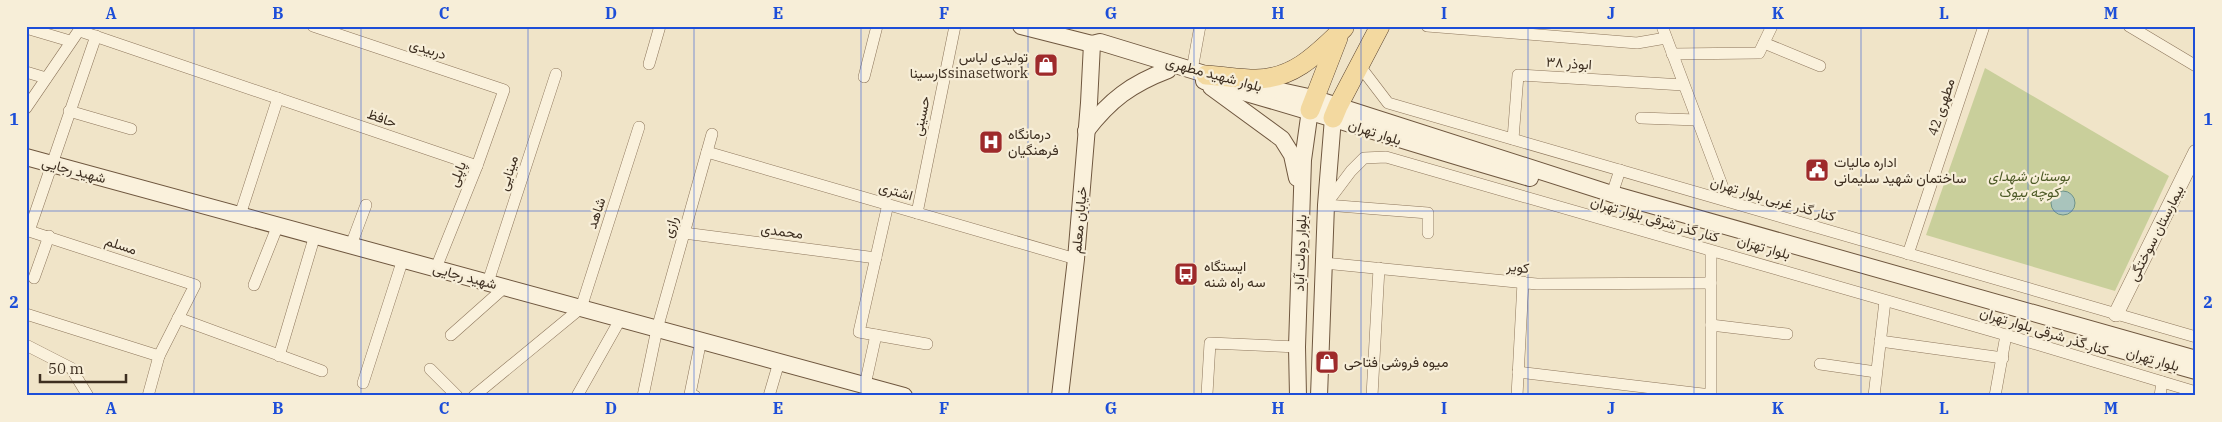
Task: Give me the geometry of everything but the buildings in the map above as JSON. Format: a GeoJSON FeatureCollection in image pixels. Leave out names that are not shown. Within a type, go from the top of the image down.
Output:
{"type":"FeatureCollection","features":[{"type":"Feature","properties":{"kind":"main road","name":"بلوار شهید مطهری"},"geometry":{"type":"LineString","coordinates":[[1021,26],[1092,44],[1100,42],[1200,75],[1336,112]]}},
{"type":"Feature","properties":{"kind":"main road"},"geometry":{"type":"LineString","coordinates":[[1336,112],[1380,26]]}},
{"type":"Feature","properties":{"kind":"main road"},"geometry":{"type":"LineString","coordinates":[[1200,75],[1257,79],[1280,76],[1295,70],[1308,61],[1344,27]]}},
{"type":"Feature","properties":{"kind":"main road"},"geometry":{"type":"LineString","coordinates":[[1312,104],[1333,48],[1344,27]]}},
{"type":"Feature","properties":{"kind":"main road","name":"بلوار شهید مطهری"},"geometry":{"type":"LineString","coordinates":[[1092,44],[1097,50],[1168,70],[1200,75]]}},
{"type":"Feature","properties":{"kind":"main road","name":"خیابان معلم"},"geometry":{"type":"LineString","coordinates":[[1062,393],[1076,259],[1092,44]]}},
{"type":"Feature","properties":{"kind":"main road"},"geometry":{"type":"LineString","coordinates":[[1086,131],[1103,110],[1117,97],[1132,86],[1168,70]]}},
{"type":"Feature","properties":{"kind":"main road"},"geometry":{"type":"LineString","coordinates":[[1200,75],[1282,139],[1292,155],[1302,206]]}},
{"type":"Feature","properties":{"kind":"main road","name":"بلوار دولت آباد"},"geometry":{"type":"LineString","coordinates":[[1298,396],[1297,347],[1303,160],[1312,104]]}},
{"type":"Feature","properties":{"kind":"main road","name":"بلوار دولت آباد"},"geometry":{"type":"LineString","coordinates":[[1319,396],[1326,205],[1336,112]]}},
{"type":"Feature","properties":{"kind":"main road","name":"بلوار تهران"},"geometry":{"type":"LineString","coordinates":[[1336,112],[1470,161],[2196,371]]}},
{"type":"Feature","properties":{"kind":"main road","name":"بلوار تهران"},"geometry":{"type":"LineString","coordinates":[[1336,112],[1612,194],[2196,359]]}},
{"type":"Feature","properties":{"kind":"main road","name":"شهید رجایی"},"geometry":{"type":"LineString","coordinates":[[26,157],[904,396]]}},
{"type":"Feature","properties":{"kind":"street","name":"دربیدی"},"geometry":{"type":"LineString","coordinates":[[313,26],[504,90]]}},
{"type":"Feature","properties":{"kind":"street"},"geometry":{"type":"LineString","coordinates":[[648,64],[660,26]]}},
{"type":"Feature","properties":{"kind":"street"},"geometry":{"type":"LineString","coordinates":[[864,77],[877,26]]}},
{"type":"Feature","properties":{"kind":"street","name":"حسینی"},"geometry":{"type":"LineString","coordinates":[[917,213],[955,26]]}},
{"type":"Feature","properties":{"kind":"street"},"geometry":{"type":"LineString","coordinates":[[1200,26],[1200,75]]}},
{"type":"Feature","properties":{"kind":"street"},"geometry":{"type":"LineString","coordinates":[[1427,26],[1554,31],[1638,43],[1666,38]]}},
{"type":"Feature","properties":{"kind":"street"},"geometry":{"type":"LineString","coordinates":[[1662,26],[1728,201]]}},
{"type":"Feature","properties":{"kind":"street"},"geometry":{"type":"LineString","coordinates":[[1672,54],[1759,53],[1772,26]]}},
{"type":"Feature","properties":{"kind":"street","name":"مطهری 42"},"geometry":{"type":"LineString","coordinates":[[1908,254],[1984,26]]}},
{"type":"Feature","properties":{"kind":"street"},"geometry":{"type":"LineString","coordinates":[[2129,26],[2196,66]]}},
{"type":"Feature","properties":{"kind":"street"},"geometry":{"type":"LineString","coordinates":[[26,28],[70,41]]}},
{"type":"Feature","properties":{"kind":"street"},"geometry":{"type":"LineString","coordinates":[[26,108],[70,41],[81,29]]}},
{"type":"Feature","properties":{"kind":"street","name":"حافظ"},"geometry":{"type":"LineString","coordinates":[[81,29],[96,36],[477,166]]}},
{"type":"Feature","properties":{"kind":"street"},"geometry":{"type":"LineString","coordinates":[[51,164],[96,36]]}},
{"type":"Feature","properties":{"kind":"street"},"geometry":{"type":"LineString","coordinates":[[1764,43],[1820,66]]}},
{"type":"Feature","properties":{"kind":"street","name":"کنار گذر غربی بلوار تهران"},"geometry":{"type":"LineString","coordinates":[[1359,65],[1388,103],[2196,337]]}},
{"type":"Feature","properties":{"kind":"street"},"geometry":{"type":"LineString","coordinates":[[26,72],[46,78]]}},
{"type":"Feature","properties":{"kind":"street","name":"مینایی"},"geometry":{"type":"LineString","coordinates":[[488,282],[556,74]]}},
{"type":"Feature","properties":{"kind":"street","name":"۳۸ ابوذر"},"geometry":{"type":"LineString","coordinates":[[1513,139],[1518,74],[1683,85]]}},
{"type":"Feature","properties":{"kind":"street","name":"پاپلی"},"geometry":{"type":"LineString","coordinates":[[436,268],[477,166],[504,90]]}},
{"type":"Feature","properties":{"kind":"street"},"geometry":{"type":"LineString","coordinates":[[240,215],[278,98]]}},
{"type":"Feature","properties":{"kind":"street"},"geometry":{"type":"LineString","coordinates":[[69,111],[132,129]]}},
{"type":"Feature","properties":{"kind":"street"},"geometry":{"type":"LineString","coordinates":[[1641,118],[1697,120]]}},
{"type":"Feature","properties":{"kind":"street","name":"شاهد"},"geometry":{"type":"LineString","coordinates":[[581,308],[639,127]]}},
{"type":"Feature","properties":{"kind":"street","name":"رازی"},"geometry":{"type":"LineString","coordinates":[[642,396],[658,328],[712,134]]}},
{"type":"Feature","properties":{"kind":"street","name":"اشتری"},"geometry":{"type":"LineString","coordinates":[[707,152],[1076,259]]}},
{"type":"Feature","properties":{"kind":"street","name":"بیمارستان سوختگی"},"geometry":{"type":"LineString","coordinates":[[2116,314],[2196,152]]}},
{"type":"Feature","properties":{"kind":"street","name":"کنار گذر شرقی بلوار تهران"},"geometry":{"type":"LineString","coordinates":[[1326,205],[1351,171],[1364,158],[1386,157],[2006,335],[2196,392]]}},
{"type":"Feature","properties":{"kind":"street"},"geometry":{"type":"LineString","coordinates":[[1464,179],[1470,161]]}},
{"type":"Feature","properties":{"kind":"street","name":"مسلم"},"geometry":{"type":"LineString","coordinates":[[51,164],[29,231],[195,285],[159,356],[148,396]]}},
{"type":"Feature","properties":{"kind":"street"},"geometry":{"type":"LineString","coordinates":[[1612,194],[1620,170]]}},
{"type":"Feature","properties":{"kind":"street"},"geometry":{"type":"LineString","coordinates":[[888,204],[858,332],[927,344]]}},
{"type":"Feature","properties":{"kind":"street"},"geometry":{"type":"LineString","coordinates":[[351,245],[366,205]]}},
{"type":"Feature","properties":{"kind":"street"},"geometry":{"type":"LineString","coordinates":[[1326,205],[1428,213],[1428,233]]}},
{"type":"Feature","properties":{"kind":"street"},"geometry":{"type":"LineString","coordinates":[[254,285],[278,225]]}},
{"type":"Feature","properties":{"kind":"street","name":"محمدی"},"geometry":{"type":"LineString","coordinates":[[684,233],[876,258]]}},
{"type":"Feature","properties":{"kind":"street"},"geometry":{"type":"LineString","coordinates":[[280,356],[315,235]]}},
{"type":"Feature","properties":{"kind":"street"},"geometry":{"type":"LineString","coordinates":[[34,278],[49,236]]}},
{"type":"Feature","properties":{"kind":"street"},"geometry":{"type":"LineString","coordinates":[[1518,372],[1711,396],[1711,251]]}},
{"type":"Feature","properties":{"kind":"street"},"geometry":{"type":"LineString","coordinates":[[363,383],[403,259]]}},
{"type":"Feature","properties":{"kind":"street","name":"کویر"},"geometry":{"type":"LineString","coordinates":[[1324,263],[1523,282],[1711,283]]}},
{"type":"Feature","properties":{"kind":"street"},"geometry":{"type":"LineString","coordinates":[[1372,396],[1379,268]]}},
{"type":"Feature","properties":{"kind":"street"},"geometry":{"type":"LineString","coordinates":[[1517,396],[1523,282]]}},
{"type":"Feature","properties":{"kind":"street"},"geometry":{"type":"LineString","coordinates":[[451,335],[505,287]]}},
{"type":"Feature","properties":{"kind":"street"},"geometry":{"type":"LineString","coordinates":[[1874,396],[1885,301]]}},
{"type":"Feature","properties":{"kind":"street"},"geometry":{"type":"LineString","coordinates":[[474,396],[581,308]]}},
{"type":"Feature","properties":{"kind":"street"},"geometry":{"type":"LineString","coordinates":[[26,314],[159,356]]}},
{"type":"Feature","properties":{"kind":"street"},"geometry":{"type":"LineString","coordinates":[[178,318],[322,371]]}},
{"type":"Feature","properties":{"kind":"street"},"geometry":{"type":"LineString","coordinates":[[576,396],[621,318]]}},
{"type":"Feature","properties":{"kind":"street"},"geometry":{"type":"LineString","coordinates":[[1711,325],[1788,334]]}},
{"type":"Feature","properties":{"kind":"street"},"geometry":{"type":"LineString","coordinates":[[865,385],[876,335]]}},
{"type":"Feature","properties":{"kind":"street"},"geometry":{"type":"LineString","coordinates":[[1995,396],[2006,335]]}},
{"type":"Feature","properties":{"kind":"street"},"geometry":{"type":"LineString","coordinates":[[695,396],[690,394],[701,340]]}},
{"type":"Feature","properties":{"kind":"street"},"geometry":{"type":"LineString","coordinates":[[1880,342],[2003,358]]}},
{"type":"Feature","properties":{"kind":"street"},"geometry":{"type":"LineString","coordinates":[[1207,394],[1210,343],[1297,347]]}},
{"type":"Feature","properties":{"kind":"street"},"geometry":{"type":"LineString","coordinates":[[26,345],[71,368],[88,396]]}},
{"type":"Feature","properties":{"kind":"street"},"geometry":{"type":"LineString","coordinates":[[769,396],[778,362]]}},
{"type":"Feature","properties":{"kind":"street"},"geometry":{"type":"LineString","coordinates":[[1820,364],[1876,372]]}},
{"type":"Feature","properties":{"kind":"street"},"geometry":{"type":"LineString","coordinates":[[430,369],[457,396]]}},
{"type":"Feature","properties":{"kind":"street"},"geometry":{"type":"LineString","coordinates":[[2160,396],[2162,382]]}},
{"type":"Feature","properties":{"kind":"green space","name":"بوستان شهدای کوچه بیوک"},"geometry":{"type":"Polygon","coordinates":[[[1985,68],[2169,176],[2115,291],[1926,235],[1985,68]]]}},
{"type":"Feature","properties":{"kind":"water"},"geometry":{"type":"Polygon","coordinates":[[[2063,191],[2071,195],[2075,203],[2071,211],[2063,215],[2055,211],[2051,203],[2055,195],[2063,191]]]}},
{"type":"Feature","properties":{"kind":"place","name":"تولیدی لباس کارسیناsinasetwork"},"geometry":{"type":"Point","coordinates":[1046,65]}},
{"type":"Feature","properties":{"kind":"place","name":"درمانگاه فرهنگیان"},"geometry":{"type":"Point","coordinates":[991,142]}},
{"type":"Feature","properties":{"kind":"place","name":"اداره مالیات ساختمان شهید سلیمانی"},"geometry":{"type":"Point","coordinates":[1817,170]}},
{"type":"Feature","properties":{"kind":"place","name":"ایستگاه سه راه شنه"},"geometry":{"type":"Point","coordinates":[1186,274]}},
{"type":"Feature","properties":{"kind":"place","name":"میوه فروشی فتاحی"},"geometry":{"type":"Point","coordinates":[1327,362]}}]}
